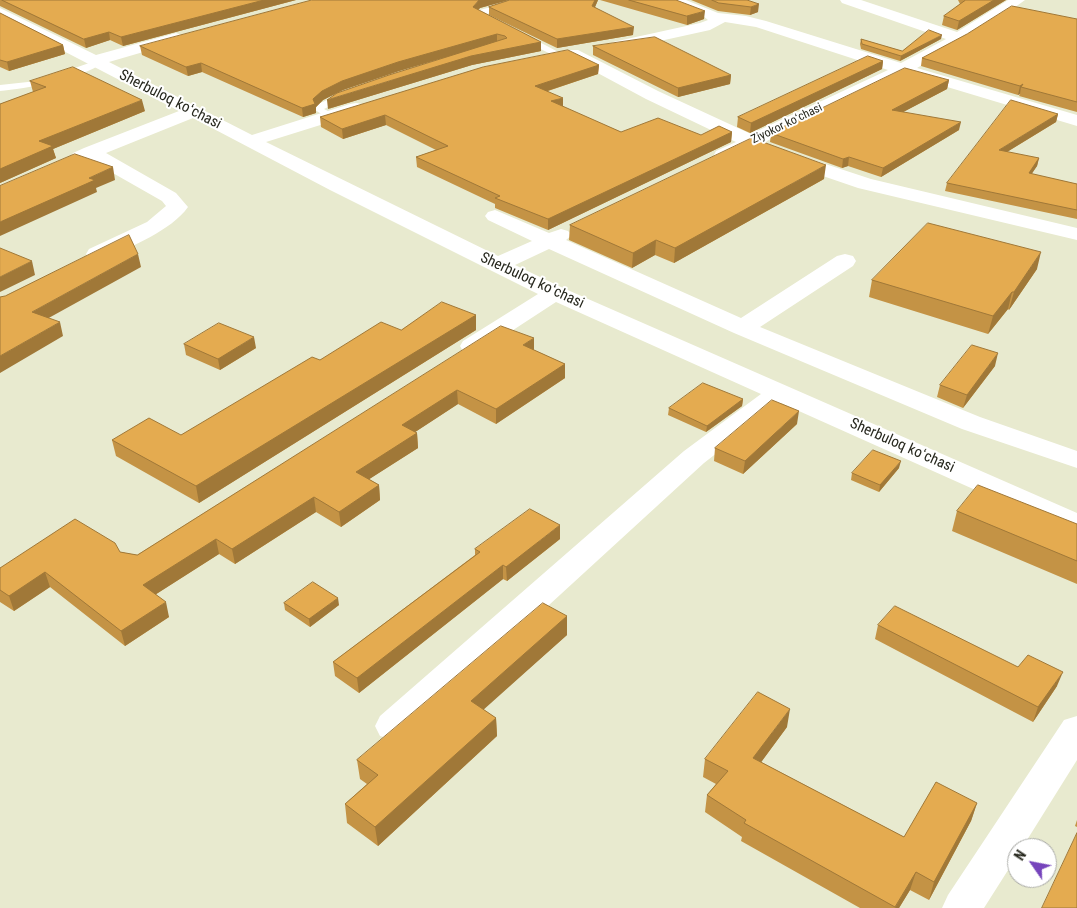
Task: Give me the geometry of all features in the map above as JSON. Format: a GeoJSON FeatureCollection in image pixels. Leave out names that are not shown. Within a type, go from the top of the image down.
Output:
{"type":"FeatureCollection","features":[{"type":"Feature","properties":{"kind":"street"},"geometry":{"type":"LineString","coordinates":[[672,0],[716,17],[746,20],[760,24],[901,69],[1077,121]]}},
{"type":"Feature","properties":{"kind":"street"},"geometry":{"type":"LineString","coordinates":[[847,0],[959,38]]}},
{"type":"Feature","properties":{"kind":"street","name":"Ziyokor koʻchasi"},"geometry":{"type":"LineString","coordinates":[[707,163],[901,69],[1017,6]]}},
{"type":"Feature","properties":{"kind":"street","name":"Sherbuloq koʻchasi"},"geometry":{"type":"LineString","coordinates":[[0,12],[250,141],[555,294],[1077,524]]}},
{"type":"Feature","properties":{"kind":"street"},"geometry":{"type":"LineString","coordinates":[[534,59],[596,49],[704,27],[719,20],[716,17]]}},
{"type":"Feature","properties":{"kind":"street"},"geometry":{"type":"LineString","coordinates":[[96,62],[187,35]]}},
{"type":"Feature","properties":{"kind":"street"},"geometry":{"type":"LineString","coordinates":[[566,54],[750,142],[805,165],[865,184],[1077,234]]}},
{"type":"Feature","properties":{"kind":"street"},"geometry":{"type":"LineString","coordinates":[[250,141],[368,105]]}},
{"type":"Feature","properties":{"kind":"street"},"geometry":{"type":"LineString","coordinates":[[64,164],[193,112]]}},
{"type":"Feature","properties":{"kind":"street"},"geometry":{"type":"LineString","coordinates":[[77,264],[154,226],[178,207],[169,197],[91,152]]}},
{"type":"Feature","properties":{"kind":"street"},"geometry":{"type":"LineString","coordinates":[[495,216],[742,328],[970,423],[1077,460]]}},
{"type":"Feature","properties":{"kind":"street"},"geometry":{"type":"LineString","coordinates":[[497,265],[577,227]]}},
{"type":"Feature","properties":{"kind":"street"},"geometry":{"type":"LineString","coordinates":[[742,328],[845,262]]}},
{"type":"Feature","properties":{"kind":"street"},"geometry":{"type":"LineString","coordinates":[[454,357],[555,294]]}},
{"type":"Feature","properties":{"kind":"street"},"geometry":{"type":"LineString","coordinates":[[393,726],[694,457],[779,392]]}},
{"type":"Feature","properties":{"kind":"street"},"geometry":{"type":"LineString","coordinates":[[962,908],[1077,730]]}},
{"type":"Feature","properties":{"kind":"lane"},"geometry":{"type":"LineString","coordinates":[[496,24],[479,15],[483,12],[524,0]]}},
{"type":"Feature","properties":{"kind":"lane"},"geometry":{"type":"LineString","coordinates":[[520,35],[566,54]]}},
{"type":"Feature","properties":{"kind":"lane"},"geometry":{"type":"LineString","coordinates":[[0,93],[41,83],[96,62]]}},
{"type":"Feature","properties":{"kind":"lane"},"geometry":{"type":"LineString","coordinates":[[0,88],[18,88]]}},
{"type":"Feature","properties":{"kind":"lane"},"geometry":{"type":"LineString","coordinates":[[331,116],[319,110],[321,106],[352,93]]}},
{"type":"Feature","properties":{"kind":"building"},"geometry":{"type":"Polygon","coordinates":[[[2,0],[264,0],[121,37],[109,32],[84,39],[2,0]]]}},
{"type":"Feature","properties":{"kind":"building"},"geometry":{"type":"Polygon","coordinates":[[[312,0],[479,0],[473,7],[541,42],[471,56],[327,100],[337,93],[389,75],[507,38],[497,34],[398,62],[342,81],[322,91],[313,99],[315,104],[302,108],[201,63],[186,67],[140,46],[312,0]]]}},
{"type":"Feature","properties":{"kind":"building"},"geometry":{"type":"Polygon","coordinates":[[[510,0],[595,0],[592,6],[634,27],[557,39],[489,7],[510,0]]]}},
{"type":"Feature","properties":{"kind":"building"},"geometry":{"type":"Polygon","coordinates":[[[629,0],[676,0],[705,11],[687,16],[629,0]]]}},
{"type":"Feature","properties":{"kind":"building"},"geometry":{"type":"Polygon","coordinates":[[[712,0],[747,0],[759,4],[751,7],[719,3],[712,0]]]}},
{"type":"Feature","properties":{"kind":"building"},"geometry":{"type":"Polygon","coordinates":[[[966,0],[994,0],[959,21],[944,16],[966,0]]]}},
{"type":"Feature","properties":{"kind":"building"},"geometry":{"type":"Polygon","coordinates":[[[1012,6],[1077,19],[1077,102],[1021,87],[1023,84],[1020,86],[922,58],[967,34],[1012,6]]]}},
{"type":"Feature","properties":{"kind":"building"},"geometry":{"type":"Polygon","coordinates":[[[0,13],[63,45],[7,62],[0,60],[0,13]]]}},
{"type":"Feature","properties":{"kind":"building"},"geometry":{"type":"Polygon","coordinates":[[[929,30],[942,35],[901,56],[862,44],[861,39],[902,51],[929,30]]]}},
{"type":"Feature","properties":{"kind":"building"},"geometry":{"type":"Polygon","coordinates":[[[655,37],[731,75],[678,88],[593,46],[655,37]]]}},
{"type":"Feature","properties":{"kind":"building"},"geometry":{"type":"Polygon","coordinates":[[[568,50],[599,65],[535,86],[563,98],[551,101],[621,132],[658,118],[701,135],[719,126],[732,132],[548,219],[495,198],[500,196],[416,157],[448,146],[385,115],[342,129],[320,117],[483,67],[568,50]]]}},
{"type":"Feature","properties":{"kind":"building"},"geometry":{"type":"Polygon","coordinates":[[[868,56],[883,61],[751,123],[738,117],[868,56]]]}},
{"type":"Feature","properties":{"kind":"building"},"geometry":{"type":"Polygon","coordinates":[[[73,67],[142,100],[39,141],[53,146],[0,169],[0,104],[46,87],[30,81],[73,67]]]}},
{"type":"Feature","properties":{"kind":"building"},"geometry":{"type":"Polygon","coordinates":[[[905,68],[949,80],[892,110],[961,122],[883,168],[849,157],[843,159],[771,133],[905,68]]]}},
{"type":"Feature","properties":{"kind":"building"},"geometry":{"type":"Polygon","coordinates":[[[1011,100],[1058,114],[999,150],[1039,158],[1029,173],[1077,184],[1077,210],[947,183],[1011,100]]]}},
{"type":"Feature","properties":{"kind":"building"},"geometry":{"type":"Polygon","coordinates":[[[752,138],[826,165],[675,248],[656,240],[633,253],[570,225],[752,138]]]}},
{"type":"Feature","properties":{"kind":"building"},"geometry":{"type":"Polygon","coordinates":[[[75,154],[113,167],[89,178],[95,180],[0,222],[0,186],[75,154]]]}},
{"type":"Feature","properties":{"kind":"building"},"geometry":{"type":"Polygon","coordinates":[[[928,223],[1041,252],[1014,292],[1012,292],[993,316],[872,280],[928,223]]]}},
{"type":"Feature","properties":{"kind":"building"},"geometry":{"type":"Polygon","coordinates":[[[129,235],[138,254],[32,312],[60,322],[0,356],[0,297],[129,235]]]}},
{"type":"Feature","properties":{"kind":"building"},"geometry":{"type":"Polygon","coordinates":[[[0,248],[32,261],[0,277],[0,248]]]}},
{"type":"Feature","properties":{"kind":"building"},"geometry":{"type":"Polygon","coordinates":[[[442,302],[476,315],[196,486],[112,440],[149,418],[181,435],[312,357],[320,360],[381,322],[401,330],[442,302]]]}},
{"type":"Feature","properties":{"kind":"building"},"geometry":{"type":"Polygon","coordinates":[[[219,323],[254,337],[218,359],[184,344],[219,323]]]}},
{"type":"Feature","properties":{"kind":"building"},"geometry":{"type":"Polygon","coordinates":[[[501,326],[534,338],[523,345],[565,364],[496,409],[457,390],[402,425],[417,433],[356,472],[379,485],[339,512],[314,497],[232,549],[216,539],[143,585],[166,602],[121,631],[45,572],[9,596],[0,590],[0,568],[75,519],[115,543],[120,552],[137,555],[501,326]]]}},
{"type":"Feature","properties":{"kind":"building"},"geometry":{"type":"Polygon","coordinates":[[[972,345],[998,353],[967,395],[940,385],[972,345]]]}},
{"type":"Feature","properties":{"kind":"building"},"geometry":{"type":"Polygon","coordinates":[[[703,383],[743,399],[707,426],[669,408],[703,383]]]}},
{"type":"Feature","properties":{"kind":"building"},"geometry":{"type":"Polygon","coordinates":[[[772,400],[799,411],[745,461],[715,448],[772,400]]]}},
{"type":"Feature","properties":{"kind":"building"},"geometry":{"type":"Polygon","coordinates":[[[873,450],[901,461],[880,485],[852,473],[873,450]]]}},
{"type":"Feature","properties":{"kind":"building"},"geometry":{"type":"Polygon","coordinates":[[[978,485],[1077,524],[1077,561],[957,511],[978,485]]]}},
{"type":"Feature","properties":{"kind":"building"},"geometry":{"type":"Polygon","coordinates":[[[530,509],[560,525],[506,567],[503,565],[357,678],[333,662],[480,552],[475,549],[530,509]]]}},
{"type":"Feature","properties":{"kind":"building"},"geometry":{"type":"Polygon","coordinates":[[[313,582],[338,598],[309,619],[284,603],[313,582]]]}},
{"type":"Feature","properties":{"kind":"building"},"geometry":{"type":"Polygon","coordinates":[[[543,603],[567,616],[471,701],[496,718],[375,827],[345,804],[378,775],[357,760],[543,603]]]}},
{"type":"Feature","properties":{"kind":"building"},"geometry":{"type":"Polygon","coordinates":[[[895,606],[1018,667],[1028,655],[1063,672],[1038,707],[878,625],[895,606]]]}},
{"type":"Feature","properties":{"kind":"building"},"geometry":{"type":"Polygon","coordinates":[[[758,692],[790,709],[753,758],[904,837],[936,782],[977,803],[934,882],[916,872],[895,907],[744,823],[746,820],[707,795],[728,771],[705,759],[758,692]]]}},
{"type":"Feature","properties":{"kind":"building"},"geometry":{"type":"Polygon","coordinates":[[[1077,833],[1077,908],[1042,908],[1051,888],[1057,888],[1057,876],[1077,833]]]}}]}
